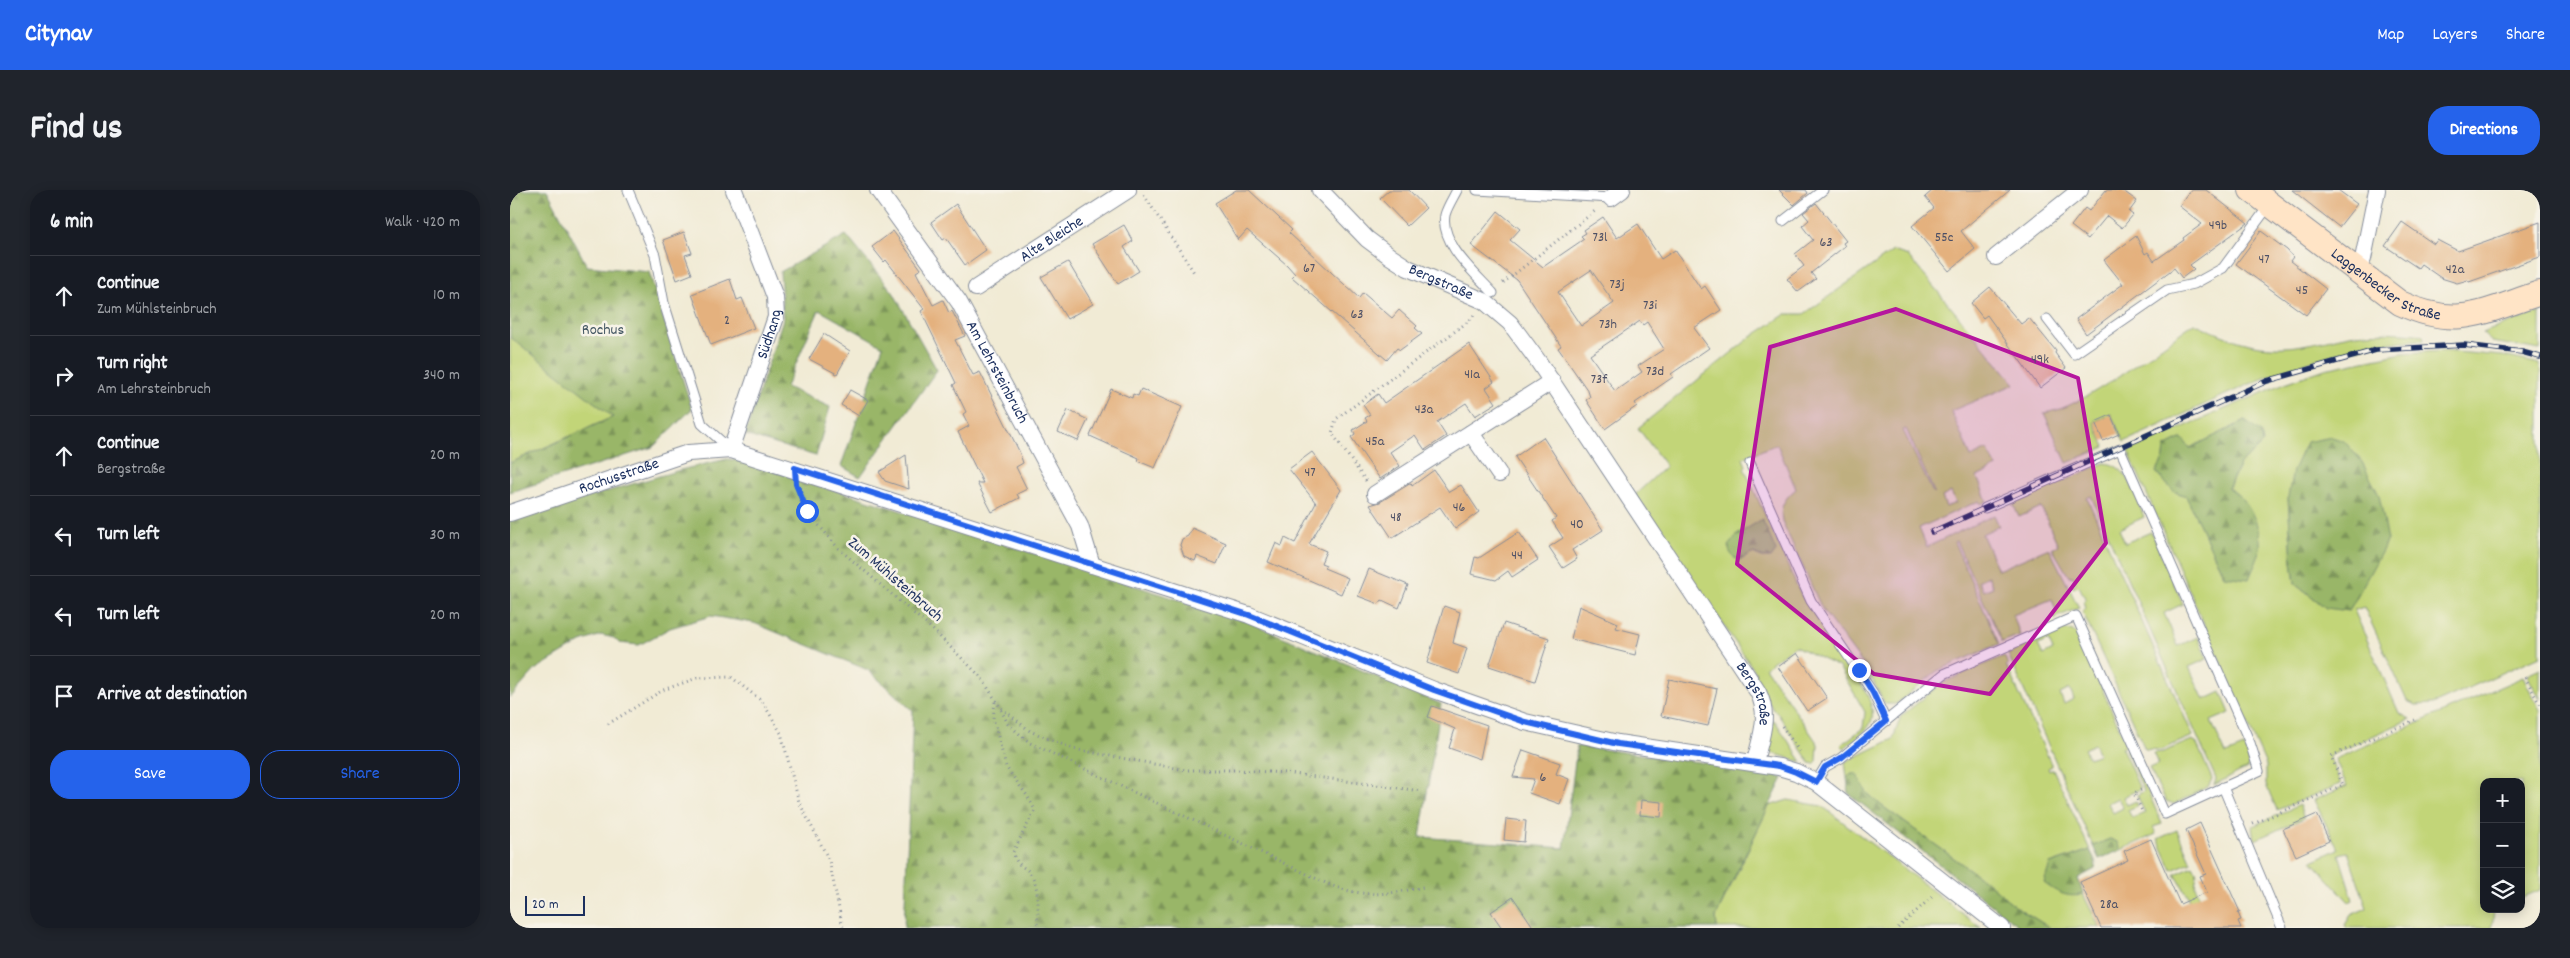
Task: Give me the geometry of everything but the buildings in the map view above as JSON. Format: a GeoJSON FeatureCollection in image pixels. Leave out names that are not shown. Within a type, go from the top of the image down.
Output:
{"type":"FeatureCollection","features":[{"type":"Feature","properties":{"kind":"street","name":"Südhang"},"geometry":{"type":"LineString","coordinates":[[731,450],[776,317],[775,297],[734,190]]}},
{"type":"Feature","properties":{"kind":"street","name":"Am Lehrsteinbruch"},"geometry":{"type":"LineString","coordinates":[[878,190],[959,302],[1080,526],[1092,565]]}},
{"type":"Feature","properties":{"kind":"street","name":"Alte Bleiche"},"geometry":{"type":"LineString","coordinates":[[976,288],[1128,190]]}},
{"type":"Feature","properties":{"kind":"street","name":"Bergstraße"},"geometry":{"type":"LineString","coordinates":[[1320,190],[1367,239],[1391,257],[1408,268],[1488,297],[1510,323],[1552,381],[1765,705],[1765,716],[1755,762]]}},
{"type":"Feature","properties":{"kind":"street"},"geometry":{"type":"LineString","coordinates":[[1996,257],[2080,190]]}},
{"type":"Feature","properties":{"kind":"street","name":"Laggenbecker Straße"},"geometry":{"type":"LineString","coordinates":[[2251,190],[2400,303],[2437,316],[2456,318],[2473,315],[2540,293]]}},
{"type":"Feature","properties":{"kind":"street"},"geometry":{"type":"LineString","coordinates":[[2356,271],[2363,259],[2377,190]]}},
{"type":"Feature","properties":{"kind":"street"},"geometry":{"type":"LineString","coordinates":[[1375,494],[1552,381]]}},
{"type":"Feature","properties":{"kind":"street"},"geometry":{"type":"LineString","coordinates":[[1471,433],[1499,474]]}},
{"type":"Feature","properties":{"kind":"street"},"geometry":{"type":"LineString","coordinates":[[731,450],[795,468],[1249,615],[1434,690],[1525,722],[1618,744],[1755,762],[1796,772],[1816,782],[2002,928]]}},
{"type":"Feature","properties":{"kind":"street","name":"Rochusstraße"},"geometry":{"type":"LineString","coordinates":[[510,513],[688,454],[731,450]]}},
{"type":"Feature","properties":{"kind":"lane"},"geometry":{"type":"LineString","coordinates":[[628,190],[655,256],[664,303],[702,424],[731,450]]}},
{"type":"Feature","properties":{"kind":"lane"},"geometry":{"type":"LineString","coordinates":[[1457,190],[1446,213],[1444,226],[1452,244],[1488,297]]}},
{"type":"Feature","properties":{"kind":"lane"},"geometry":{"type":"LineString","coordinates":[[1477,190],[1617,194]]}},
{"type":"Feature","properties":{"kind":"lane"},"geometry":{"type":"LineString","coordinates":[[1783,221],[1823,190]]}},
{"type":"Feature","properties":{"kind":"lane"},"geometry":{"type":"LineString","coordinates":[[2047,318],[2074,354],[2167,290],[2194,284],[2223,268],[2270,204]]}},
{"type":"Feature","properties":{"kind":"lane"},"geometry":{"type":"LineString","coordinates":[[1816,782],[1825,767],[1841,758],[1944,674],[2076,616],[2165,814],[2259,771],[2250,743],[2120,449],[1985,508]]}},
{"type":"Feature","properties":{"kind":"lane"},"geometry":{"type":"LineString","coordinates":[[1750,463],[1811,601],[1859,670],[1873,693],[1886,721]]}},
{"type":"Feature","properties":{"kind":"lane"},"geometry":{"type":"LineString","coordinates":[[2223,787],[2282,928]]}},
{"type":"Feature","properties":{"kind":"path"},"geometry":{"type":"LineString","coordinates":[[1141,190],[1194,274]]}},
{"type":"Feature","properties":{"kind":"path"},"geometry":{"type":"LineString","coordinates":[[1375,494],[1332,433],[1336,419],[1468,321],[1488,297],[1617,194]]}},
{"type":"Feature","properties":{"kind":"path","name":"Zum Mühlsteinbruch"},"geometry":{"type":"LineString","coordinates":[[795,468],[796,484],[807,511],[832,540],[932,629],[982,678],[1000,708]]}},
{"type":"Feature","properties":{"kind":"path"},"geometry":{"type":"LineString","coordinates":[[608,724],[663,690],[696,678],[731,677],[762,701],[781,733],[799,802],[829,860],[843,928]]}},
{"type":"Feature","properties":{"kind":"path"},"geometry":{"type":"LineString","coordinates":[[2525,677],[2540,705]]}},
{"type":"Feature","properties":{"kind":"path"},"geometry":{"type":"LineString","coordinates":[[995,702],[993,718],[1009,775],[1028,798],[1035,810],[1013,852],[1016,863],[1032,875],[1036,887],[1038,928]]}},
{"type":"Feature","properties":{"kind":"path"},"geometry":{"type":"LineString","coordinates":[[1765,705],[1772,715],[1775,716],[1809,766],[1816,782]]}},
{"type":"Feature","properties":{"kind":"path"},"geometry":{"type":"LineString","coordinates":[[1000,708],[1030,731],[1073,749],[1134,762],[1186,770],[1237,770],[1286,774],[1420,791]]}},
{"type":"Feature","properties":{"kind":"path"},"geometry":{"type":"LineString","coordinates":[[1000,708],[1008,724],[1030,743],[1328,884],[1346,891],[1372,895],[1423,888]]}},
{"type":"Feature","properties":{"kind":"path"},"geometry":{"type":"LineString","coordinates":[[2241,829],[2343,784],[2331,756],[2415,720]]}},
{"type":"Feature","properties":{"kind":"path"},"geometry":{"type":"LineString","coordinates":[[1898,928],[1936,893]]}},
{"type":"Feature","properties":{"kind":"highlighted area"},"geometry":{"type":"Polygon","coordinates":[[[1896,309],[2078,378],[2106,543],[1990,694],[1874,674],[1737,564],[1770,347],[1896,309]]]}},
{"type":"Feature","properties":{"kind":"green space","name":"Rochus"},"geometry":{"type":"Polygon","coordinates":[[[510,190],[547,190],[587,266],[649,272],[692,409],[653,447],[510,492],[510,463],[613,417],[510,337],[510,190]]]}},
{"type":"Feature","properties":{"kind":"green space"},"geometry":{"type":"Polygon","coordinates":[[[846,235],[893,292],[937,370],[860,477],[841,466],[883,346],[819,310],[786,387],[830,407],[816,456],[745,435],[783,319],[780,272],[846,235]]]}},
{"type":"Feature","properties":{"kind":"green space"},"geometry":{"type":"Polygon","coordinates":[[[1893,251],[1908,256],[2015,384],[1951,411],[1971,457],[1987,449],[1997,467],[1977,477],[1987,501],[1981,504],[1979,501],[1919,528],[1927,547],[1994,515],[1999,526],[1982,534],[1998,570],[2049,548],[2079,608],[2054,618],[2053,615],[2057,613],[2052,599],[2013,615],[2020,635],[2002,642],[1956,541],[1954,542],[1999,644],[1937,671],[1896,704],[1885,704],[1868,671],[1823,611],[1782,521],[1782,507],[1796,489],[1777,444],[1743,458],[1746,466],[1744,468],[1800,593],[1866,692],[1870,703],[1872,719],[1870,725],[1860,736],[1844,748],[1841,745],[1863,728],[1865,712],[1839,667],[1795,646],[1765,667],[1818,744],[1817,761],[1814,764],[1810,763],[1776,711],[1773,710],[1755,676],[1756,673],[1635,495],[1666,466],[1638,428],[1751,337],[1786,314],[1804,314],[1893,251]],[[1906,429],[1903,430],[1933,493],[1906,429]],[[1951,492],[1942,497],[1946,507],[1956,503],[1951,492]],[[1762,519],[1734,558],[1740,560],[1753,553],[1764,558],[1762,519]],[[1988,576],[1978,581],[1983,591],[1993,587],[1988,576]]]}},
{"type":"Feature","properties":{"kind":"green space"},"geometry":{"type":"Polygon","coordinates":[[[2540,312],[2540,350],[2492,342],[2482,333],[2540,312]]]}},
{"type":"Feature","properties":{"kind":"green space"},"geometry":{"type":"Polygon","coordinates":[[[2194,323],[2241,342],[2271,347],[2301,345],[2350,335],[2377,332],[2423,335],[2424,340],[2384,343],[2345,351],[2307,362],[2233,392],[2124,442],[2111,414],[2094,422],[2105,447],[2067,463],[2044,413],[2077,401],[2120,376],[2194,323]]]}},
{"type":"Feature","properties":{"kind":"green space"},"geometry":{"type":"Polygon","coordinates":[[[510,337],[525,347],[613,417],[510,463],[510,337]]]}},
{"type":"Feature","properties":{"kind":"green space"},"geometry":{"type":"Polygon","coordinates":[[[2444,351],[2503,356],[2540,364],[2540,656],[2433,704],[2416,705],[2407,701],[2364,607],[2354,610],[2399,713],[2410,719],[2329,756],[2341,784],[2277,810],[2266,785],[2266,765],[2128,451],[2285,383],[2325,369],[2403,353],[2444,351]],[[2245,421],[2190,448],[2181,439],[2165,447],[2164,458],[2156,472],[2173,491],[2186,496],[2224,576],[2228,489],[2240,464],[2263,443],[2245,421]],[[2288,497],[2295,583],[2326,608],[2379,554],[2388,540],[2288,497]]]}},
{"type":"Feature","properties":{"kind":"green space"},"geometry":{"type":"Polygon","coordinates":[[[2245,421],[2261,433],[2263,443],[2240,464],[2228,488],[2242,499],[2247,506],[2259,532],[2260,549],[2249,579],[2224,576],[2186,496],[2173,491],[2156,472],[2164,458],[2165,447],[2182,438],[2190,448],[2245,421]]]}},
{"type":"Feature","properties":{"kind":"green space"},"geometry":{"type":"Polygon","coordinates":[[[2332,437],[2344,441],[2362,462],[2379,495],[2388,540],[2349,611],[2326,608],[2295,583],[2292,562],[2288,497],[2293,470],[2306,442],[2332,437]]]}},
{"type":"Feature","properties":{"kind":"green space"},"geometry":{"type":"Polygon","coordinates":[[[727,459],[745,461],[1248,622],[1441,704],[1420,837],[1564,848],[1577,746],[1759,770],[1783,778],[1716,917],[1717,928],[904,928],[913,711],[868,670],[754,623],[711,616],[670,628],[639,645],[619,643],[614,638],[601,635],[581,642],[536,669],[510,698],[510,520],[680,470],[727,459]]]}},
{"type":"Feature","properties":{"kind":"green space"},"geometry":{"type":"Polygon","coordinates":[[[2104,463],[2120,469],[2126,476],[2144,517],[2119,529],[2125,543],[2151,532],[2183,604],[2164,613],[2178,646],[2198,637],[2207,659],[2189,667],[2204,700],[2221,692],[2230,713],[2211,721],[2226,754],[2244,747],[2249,760],[2247,768],[2214,785],[2216,779],[2091,496],[2087,498],[2193,736],[2161,750],[2145,749],[2082,611],[2086,609],[2084,601],[2086,600],[2079,586],[2073,588],[2072,585],[2076,583],[2073,576],[2069,577],[2052,548],[2058,545],[2041,507],[2019,517],[2013,504],[2104,463]]]}},
{"type":"Feature","properties":{"kind":"green space"},"geometry":{"type":"Polygon","coordinates":[[[1762,519],[1776,551],[1771,558],[1764,558],[1754,553],[1740,560],[1733,556],[1728,546],[1737,535],[1762,519]]]}},
{"type":"Feature","properties":{"kind":"green space"},"geometry":{"type":"Polygon","coordinates":[[[2061,629],[2073,631],[2080,639],[2127,745],[2122,748],[2140,789],[2123,797],[2127,805],[2136,801],[2138,805],[2128,810],[2132,818],[2145,813],[2137,795],[2144,791],[2126,750],[2129,748],[2162,824],[2153,827],[2156,834],[2121,850],[2117,842],[2110,839],[2093,846],[2008,654],[2061,629]],[[2048,640],[2038,645],[2043,655],[2053,650],[2048,640]],[[2070,689],[2060,694],[2064,704],[2074,699],[2070,689]],[[2094,744],[2084,749],[2089,758],[2099,754],[2094,744]],[[2118,798],[2108,803],[2113,813],[2123,808],[2118,798]]]}},
{"type":"Feature","properties":{"kind":"green space"},"geometry":{"type":"Polygon","coordinates":[[[2004,656],[2008,664],[2006,665],[2052,766],[2048,768],[2049,771],[2053,769],[2090,850],[2050,864],[2076,896],[2083,894],[2100,928],[2092,926],[2087,928],[2050,928],[2015,906],[1991,885],[1882,806],[1867,793],[1851,774],[1847,778],[1845,762],[1893,739],[1901,716],[1944,682],[2004,656]]]}},
{"type":"Feature","properties":{"kind":"green space"},"geometry":{"type":"Polygon","coordinates":[[[2540,669],[2540,699],[2527,675],[2540,669]]]}},
{"type":"Feature","properties":{"kind":"green space"},"geometry":{"type":"Polygon","coordinates":[[[2523,677],[2540,710],[2540,890],[2525,896],[2525,778],[2480,778],[2480,913],[2494,913],[2492,928],[2347,928],[2345,925],[2351,915],[2367,908],[2348,852],[2339,854],[2353,900],[2349,902],[2312,861],[2338,849],[2314,800],[2347,786],[2335,759],[2523,677]]]}},
{"type":"Feature","properties":{"kind":"green space"},"geometry":{"type":"Polygon","coordinates":[[[1772,720],[1775,721],[1802,762],[1769,752],[1767,749],[1772,720]]]}},
{"type":"Feature","properties":{"kind":"green space"},"geometry":{"type":"Polygon","coordinates":[[[2192,740],[2196,742],[2212,779],[2208,787],[2174,804],[2166,801],[2149,768],[2158,764],[2153,753],[2163,752],[2192,740]]]}},
{"type":"Feature","properties":{"kind":"green space"},"geometry":{"type":"Polygon","coordinates":[[[1851,774],[1857,774],[1867,793],[1882,806],[1991,885],[2015,906],[2050,928],[2021,928],[1849,794],[1847,778],[1851,774]]]}},
{"type":"Feature","properties":{"kind":"green space"},"geometry":{"type":"Polygon","coordinates":[[[1788,800],[1822,806],[1981,928],[1717,928],[1716,917],[1769,806],[1788,800]]]}},
{"type":"Feature","properties":{"kind":"green space"},"geometry":{"type":"Polygon","coordinates":[[[2299,805],[2304,818],[2255,840],[2253,826],[2299,805]]]}},
{"type":"Feature","properties":{"kind":"green space"},"geometry":{"type":"Polygon","coordinates":[[[2177,830],[2191,862],[2172,870],[2158,839],[2177,830]]]}},
{"type":"Feature","properties":{"kind":"green space"},"geometry":{"type":"Polygon","coordinates":[[[2110,839],[2117,842],[2121,850],[2099,859],[2093,846],[2110,839]]]}},
{"type":"Feature","properties":{"kind":"green space"},"geometry":{"type":"Polygon","coordinates":[[[2090,850],[2096,862],[2095,869],[2078,878],[2083,894],[2072,896],[2062,894],[2044,883],[2050,864],[2090,850]]]}},
{"type":"Feature","properties":{"kind":"green space"},"geometry":{"type":"Polygon","coordinates":[[[2193,866],[2197,873],[2195,886],[2213,926],[2189,906],[2189,897],[2175,874],[2193,866]]]}},
{"type":"Feature","properties":{"kind":"railway"},"geometry":{"type":"LineString","coordinates":[[1932,532],[2267,381],[2376,350],[2464,345],[2522,352],[2540,357]]}},
{"type":"Feature","properties":{"kind":"route"},"geometry":{"type":"LineString","coordinates":[[807,511],[796,484],[795,468],[1104,570],[1249,615],[1434,690],[1525,722],[1618,744],[1779,766],[1816,782],[1825,767],[1841,758],[1886,721],[1873,693],[1859,670]]}}]}
